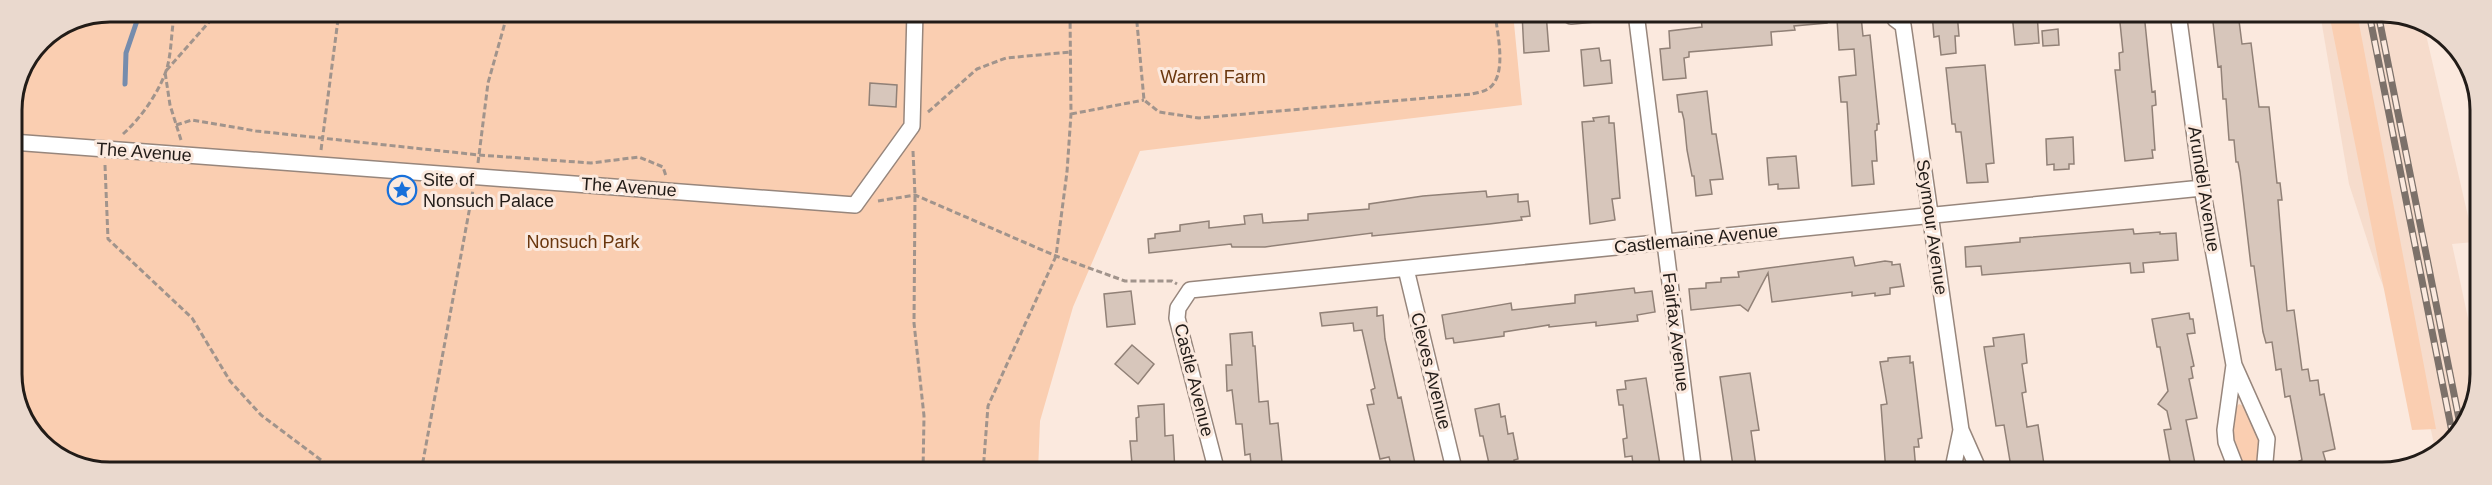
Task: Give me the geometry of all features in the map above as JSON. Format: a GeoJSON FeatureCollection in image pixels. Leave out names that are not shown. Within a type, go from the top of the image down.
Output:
{"type":"FeatureCollection","features":[{"type":"Feature","properties":{"kind":"street"},"geometry":{"type":"LineString","coordinates":[[855,205],[912,126],[915,22]]}},
{"type":"Feature","properties":{"kind":"street","name":"Fairfax Avenue"},"geometry":{"type":"LineString","coordinates":[[1637,22],[1693,462]]}},
{"type":"Feature","properties":{"kind":"street","name":"Seymour Avenue"},"geometry":{"type":"LineString","coordinates":[[1907,22],[1930,214],[1961,430],[1975,462]]}},
{"type":"Feature","properties":{"kind":"street","name":"Arundel Avenue"},"geometry":{"type":"LineString","coordinates":[[2179,22],[2202,188],[2234,365],[2267,439],[2265,462]]}},
{"type":"Feature","properties":{"kind":"street","name":"The Avenue"},"geometry":{"type":"LineString","coordinates":[[22,142],[855,205]]}},
{"type":"Feature","properties":{"kind":"street","name":"Castlemaine Avenue"},"geometry":{"type":"LineString","coordinates":[[1190,290],[2202,188]]}},
{"type":"Feature","properties":{"kind":"street","name":"Cleves Avenue"},"geometry":{"type":"LineString","coordinates":[[1406,269],[1453,462]]}},
{"type":"Feature","properties":{"kind":"street","name":"Castle Avenue"},"geometry":{"type":"LineString","coordinates":[[1190,290],[1178,308],[1177,318],[1214,462]]}},
{"type":"Feature","properties":{"kind":"street","name":"Arundel Avenue"},"geometry":{"type":"LineString","coordinates":[[2233,462],[2225,436],[2234,365]]}},
{"type":"Feature","properties":{"kind":"street","name":"Seymour Avenue"},"geometry":{"type":"LineString","coordinates":[[1954,462],[1961,430]]}},
{"type":"Feature","properties":{"kind":"path"},"geometry":{"type":"LineString","coordinates":[[173,22],[165,72],[170,105],[188,155]]}},
{"type":"Feature","properties":{"kind":"path"},"geometry":{"type":"LineString","coordinates":[[209,22],[165,72],[150,101],[129,129],[105,150],[108,239],[192,318],[230,381],[261,415],[324,462]]}},
{"type":"Feature","properties":{"kind":"path"},"geometry":{"type":"LineString","coordinates":[[319,164],[338,22]]}},
{"type":"Feature","properties":{"kind":"path"},"geometry":{"type":"LineString","coordinates":[[423,462],[476,175],[488,83],[504,22]]}},
{"type":"Feature","properties":{"kind":"path"},"geometry":{"type":"LineString","coordinates":[[984,462],[988,406],[1056,256],[1067,172],[1071,114],[1070,22]]}},
{"type":"Feature","properties":{"kind":"path"},"geometry":{"type":"LineString","coordinates":[[1137,22],[1144,100],[1159,112],[1199,118],[1472,94],[1487,90],[1496,82],[1501,66],[1496,22]]}},
{"type":"Feature","properties":{"kind":"path"},"geometry":{"type":"LineString","coordinates":[[923,462],[924,416],[914,323],[915,195],[912,126],[977,69],[1006,58],[1070,52]]}},
{"type":"Feature","properties":{"kind":"path"},"geometry":{"type":"LineString","coordinates":[[1071,114],[1144,100]]}},
{"type":"Feature","properties":{"kind":"path"},"geometry":{"type":"LineString","coordinates":[[176,125],[192,120],[256,131],[591,163],[639,157],[663,167],[669,190]]}},
{"type":"Feature","properties":{"kind":"path"},"geometry":{"type":"LineString","coordinates":[[855,205],[915,195],[1056,256],[1125,281],[1172,281],[1190,290]]}},
{"type":"Feature","properties":{"kind":"shaded area"},"geometry":{"type":"Polygon","coordinates":[[[2322,22],[2382,22],[2415,29],[2426,35],[2470,225],[2470,242],[2452,244],[2470,327],[2469,386],[2460,413],[2451,428],[2434,445],[2419,376],[2378,273],[2349,184],[2322,22]]]}},
{"type":"Feature","properties":{"kind":"green space","name":"Nonsuch Park"},"geometry":{"type":"Polygon","coordinates":[[[110,22],[1514,22],[1522,105],[1140,151],[1073,307],[1040,421],[1038,462],[99,462],[88,460],[66,451],[52,441],[34,418],[24,392],[22,374],[22,110],[29,77],[48,48],[62,37],[93,24],[110,22]]]}},
{"type":"Feature","properties":{"kind":"green space"},"geometry":{"type":"Polygon","coordinates":[[[2331,22],[2359,22],[2436,429],[2412,430],[2331,22]]]}},
{"type":"Feature","properties":{"kind":"green space"},"geometry":{"type":"Polygon","coordinates":[[[2239,404],[2246,407],[2260,437],[2259,462],[2239,462],[2232,444],[2234,409],[2239,404]]]}},
{"type":"Feature","properties":{"kind":"building"},"geometry":{"type":"Polygon","coordinates":[[[1522,22],[1547,22],[1549,51],[1524,53],[1522,22]]]}},
{"type":"Feature","properties":{"kind":"building"},"geometry":{"type":"Polygon","coordinates":[[[1701,22],[1827,22],[1794,26],[1795,30],[1771,32],[1772,45],[1689,52],[1689,57],[1684,58],[1686,78],[1663,80],[1660,49],[1670,48],[1669,31],[1702,27],[1701,22]]]}},
{"type":"Feature","properties":{"kind":"building"},"geometry":{"type":"Polygon","coordinates":[[[1837,22],[1862,22],[1863,36],[1870,35],[1879,124],[1875,131],[1877,161],[1872,161],[1874,184],[1852,186],[1847,102],[1841,102],[1839,77],[1856,75],[1854,49],[1839,50],[1837,22]]]}},
{"type":"Feature","properties":{"kind":"building"},"geometry":{"type":"Polygon","coordinates":[[[1933,22],[1958,22],[1959,36],[1955,36],[1956,53],[1941,55],[1939,36],[1934,37],[1933,22]]]}},
{"type":"Feature","properties":{"kind":"building"},"geometry":{"type":"Polygon","coordinates":[[[2013,22],[2038,22],[2039,43],[2015,45],[2013,22]]]}},
{"type":"Feature","properties":{"kind":"building"},"geometry":{"type":"Polygon","coordinates":[[[2120,22],[2145,22],[2152,92],[2155,91],[2156,105],[2152,106],[2155,150],[2152,150],[2153,158],[2125,161],[2115,70],[2120,70],[2119,53],[2123,52],[2120,22]]]}},
{"type":"Feature","properties":{"kind":"building"},"geometry":{"type":"Polygon","coordinates":[[[2213,22],[2239,22],[2242,44],[2251,43],[2259,107],[2269,107],[2277,183],[2280,183],[2282,200],[2278,200],[2287,311],[2294,310],[2302,370],[2308,369],[2310,381],[2318,380],[2320,395],[2324,394],[2335,449],[2323,452],[2326,462],[2299,462],[2302,460],[2290,396],[2285,397],[2281,369],[2276,370],[2272,342],[2266,343],[2254,266],[2251,266],[2240,172],[2238,162],[2236,162],[2234,140],[2229,140],[2221,66],[2218,67],[2213,22]]]}},
{"type":"Feature","properties":{"kind":"building"},"geometry":{"type":"Polygon","coordinates":[[[2058,29],[2059,45],[2043,46],[2042,31],[2058,29]]]}},
{"type":"Feature","properties":{"kind":"building"},"geometry":{"type":"Polygon","coordinates":[[[1599,48],[1601,61],[1610,60],[1612,83],[1584,86],[1581,50],[1599,48]]]}},
{"type":"Feature","properties":{"kind":"building"},"geometry":{"type":"Polygon","coordinates":[[[1985,65],[1994,163],[1986,164],[1988,182],[1967,183],[1961,132],[1956,132],[1955,124],[1952,124],[1946,68],[1985,65]]]}},
{"type":"Feature","properties":{"kind":"building"},"geometry":{"type":"Polygon","coordinates":[[[870,83],[897,85],[896,107],[869,105],[870,83]]]}},
{"type":"Feature","properties":{"kind":"building"},"geometry":{"type":"Polygon","coordinates":[[[1707,91],[1712,134],[1716,134],[1723,179],[1710,180],[1712,194],[1696,196],[1684,120],[1682,112],[1679,112],[1677,95],[1707,91]]]}},
{"type":"Feature","properties":{"kind":"building"},"geometry":{"type":"Polygon","coordinates":[[[1609,116],[1609,123],[1614,123],[1620,198],[1612,199],[1615,220],[1590,224],[1582,122],[1609,116]]]}},
{"type":"Feature","properties":{"kind":"building"},"geometry":{"type":"Polygon","coordinates":[[[2073,137],[2074,164],[2069,164],[2069,169],[2054,170],[2054,164],[2047,165],[2046,139],[2073,137]]]}},
{"type":"Feature","properties":{"kind":"building"},"geometry":{"type":"Polygon","coordinates":[[[1796,156],[1799,188],[1778,189],[1778,184],[1769,185],[1767,158],[1796,156]]]}},
{"type":"Feature","properties":{"kind":"building"},"geometry":{"type":"Polygon","coordinates":[[[1486,191],[1487,197],[1518,194],[1518,202],[1528,201],[1530,216],[1521,217],[1522,220],[1489,224],[1372,236],[1372,233],[1265,247],[1232,247],[1231,244],[1149,253],[1148,239],[1155,238],[1155,234],[1180,231],[1180,225],[1209,221],[1209,228],[1245,224],[1244,216],[1262,214],[1263,223],[1308,220],[1308,214],[1369,209],[1369,204],[1423,196],[1486,191]]]}},
{"type":"Feature","properties":{"kind":"building"},"geometry":{"type":"Polygon","coordinates":[[[2133,229],[2134,234],[2176,233],[2178,260],[2143,263],[2144,272],[2131,273],[2130,263],[1982,275],[1981,266],[1966,267],[1965,247],[2020,242],[2020,238],[2133,229]]]}},
{"type":"Feature","properties":{"kind":"building"},"geometry":{"type":"Polygon","coordinates":[[[1853,257],[1855,266],[1885,261],[1892,262],[1892,265],[1900,264],[1904,286],[1890,288],[1890,294],[1875,296],[1875,293],[1852,296],[1852,292],[1772,302],[1768,273],[1748,311],[1740,305],[1691,310],[1689,289],[1706,288],[1706,283],[1721,282],[1721,278],[1739,277],[1738,272],[1853,257]]]}},
{"type":"Feature","properties":{"kind":"building"},"geometry":{"type":"Polygon","coordinates":[[[1634,288],[1635,293],[1652,291],[1655,312],[1637,315],[1638,321],[1596,326],[1596,322],[1549,327],[1549,325],[1504,332],[1504,336],[1454,343],[1453,338],[1446,339],[1442,315],[1511,303],[1512,310],[1575,303],[1575,295],[1634,288]]]}},
{"type":"Feature","properties":{"kind":"building"},"geometry":{"type":"Polygon","coordinates":[[[1131,291],[1135,324],[1107,327],[1104,294],[1131,291]]]}},
{"type":"Feature","properties":{"kind":"building"},"geometry":{"type":"Polygon","coordinates":[[[1377,307],[1377,316],[1383,315],[1385,339],[1398,398],[1401,397],[1415,462],[1390,462],[1389,457],[1380,459],[1367,405],[1374,404],[1371,390],[1375,388],[1362,330],[1354,331],[1353,323],[1322,326],[1320,313],[1377,307]]]}},
{"type":"Feature","properties":{"kind":"building"},"geometry":{"type":"Polygon","coordinates":[[[2189,313],[2190,319],[2193,319],[2195,333],[2187,334],[2194,366],[2191,367],[2193,378],[2189,379],[2197,418],[2186,420],[2195,462],[2170,462],[2164,430],[2171,429],[2167,411],[2158,404],[2168,391],[2152,319],[2189,313]]]}},
{"type":"Feature","properties":{"kind":"building"},"geometry":{"type":"Polygon","coordinates":[[[1252,332],[1259,402],[1268,401],[1270,424],[1278,423],[1282,462],[1251,462],[1250,454],[1245,455],[1242,424],[1236,424],[1232,390],[1227,391],[1226,365],[1232,365],[1230,334],[1252,332]]]}},
{"type":"Feature","properties":{"kind":"building"},"geometry":{"type":"Polygon","coordinates":[[[2024,334],[2027,363],[2022,364],[2026,392],[2022,393],[2027,427],[2038,425],[2044,462],[2010,462],[2004,425],[1996,426],[1984,347],[1994,346],[1993,338],[2024,334]]]}},
{"type":"Feature","properties":{"kind":"building"},"geometry":{"type":"Polygon","coordinates":[[[1132,345],[1154,364],[1138,384],[1115,364],[1132,345]]]}},
{"type":"Feature","properties":{"kind":"building"},"geometry":{"type":"Polygon","coordinates":[[[1910,356],[1910,363],[1913,362],[1922,438],[1918,439],[1919,447],[1914,447],[1915,462],[1885,462],[1881,405],[1887,404],[1880,362],[1888,361],[1888,358],[1910,356]]]}},
{"type":"Feature","properties":{"kind":"building"},"geometry":{"type":"Polygon","coordinates":[[[1750,373],[1759,430],[1751,431],[1755,462],[1732,462],[1720,377],[1750,373]]]}},
{"type":"Feature","properties":{"kind":"building"},"geometry":{"type":"Polygon","coordinates":[[[1646,378],[1660,462],[1633,462],[1632,456],[1625,457],[1623,439],[1627,438],[1623,405],[1619,405],[1617,390],[1626,389],[1625,381],[1646,378]]]}},
{"type":"Feature","properties":{"kind":"building"},"geometry":{"type":"Polygon","coordinates":[[[1164,404],[1165,436],[1173,435],[1174,462],[1132,462],[1130,441],[1137,441],[1138,406],[1164,404]]]}},
{"type":"Feature","properties":{"kind":"building"},"geometry":{"type":"Polygon","coordinates":[[[1499,404],[1501,417],[1505,416],[1508,434],[1513,433],[1518,459],[1514,462],[1489,462],[1483,436],[1480,436],[1475,409],[1499,404]]]}},
{"type":"Feature","properties":{"kind":"waterway"},"geometry":{"type":"LineString","coordinates":[[125,84],[126,53],[137,22]]}},
{"type":"Feature","properties":{"kind":"railway"},"geometry":{"type":"LineString","coordinates":[[2371,22],[2451,428]]}},
{"type":"Feature","properties":{"kind":"railway"},"geometry":{"type":"LineString","coordinates":[[2380,22],[2458,416]]}},
{"type":"Feature","properties":{"kind":"place","name":"Site of Nonsuch Palace"},"geometry":{"type":"Point","coordinates":[402,190]}},
{"type":"Feature","properties":{"kind":"park label","name":"Warren Farm"},"geometry":{"type":"Point","coordinates":[1213,77]}}]}
